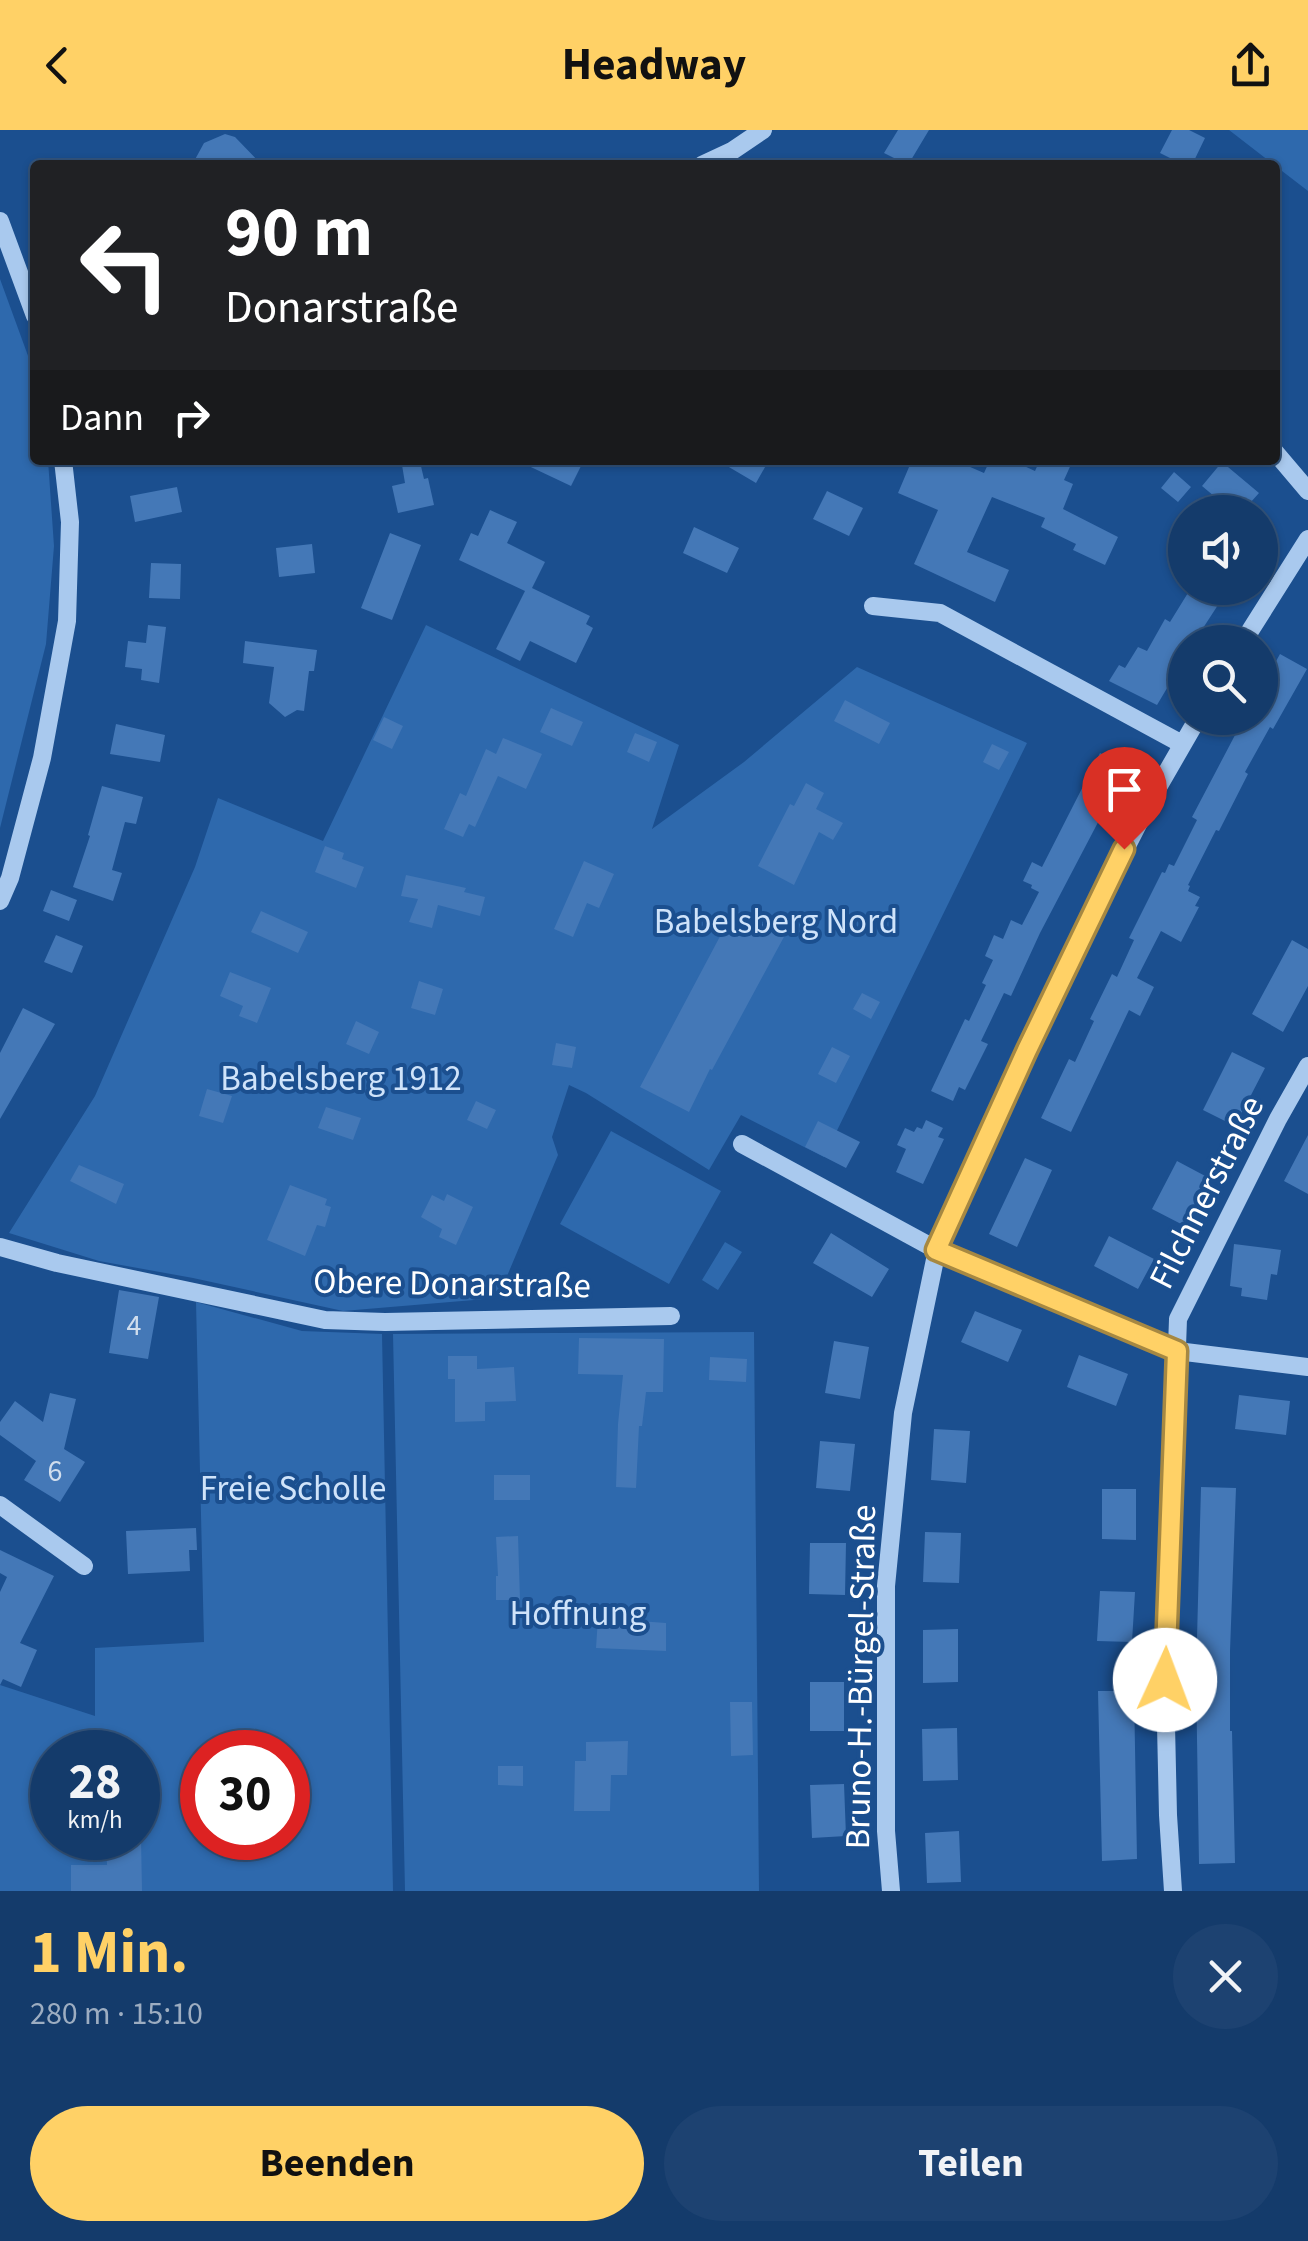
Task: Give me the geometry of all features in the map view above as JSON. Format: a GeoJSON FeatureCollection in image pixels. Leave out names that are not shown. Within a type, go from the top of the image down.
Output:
{"type":"FeatureCollection","features":[{"type":"Feature","properties":{"kind":"street"},"geometry":{"type":"LineString","coordinates":[[713,160],[763,130]]}},
{"type":"Feature","properties":{"kind":"street"},"geometry":{"type":"LineString","coordinates":[[0,221],[30,302]]}},
{"type":"Feature","properties":{"kind":"street"},"geometry":{"type":"LineString","coordinates":[[1280,458],[1308,490]]}},
{"type":"Feature","properties":{"kind":"street"},"geometry":{"type":"LineString","coordinates":[[0,900],[42,758],[67,621],[70,522],[64,465]]}},
{"type":"Feature","properties":{"kind":"street"},"geometry":{"type":"LineString","coordinates":[[1255,625],[1308,539]]}},
{"type":"Feature","properties":{"kind":"street"},"geometry":{"type":"LineString","coordinates":[[874,606],[940,614],[1182,744]]}},
{"type":"Feature","properties":{"kind":"street","name":"Bruno-H.-Bürgel-Straße"},"geometry":{"type":"LineString","coordinates":[[890,1891],[886,1831],[886,1586],[903,1413],[936,1250],[1084,929],[1188,735]]}},
{"type":"Feature","properties":{"kind":"street","name":"Filchnerstraße"},"geometry":{"type":"LineString","coordinates":[[1173,1891],[1165,1680],[1178,1319],[1308,1066]]}},
{"type":"Feature","properties":{"kind":"street"},"geometry":{"type":"LineString","coordinates":[[742,1144],[936,1250],[1177,1351],[1308,1367]]}},
{"type":"Feature","properties":{"kind":"street","name":"Obere Donarstraße"},"geometry":{"type":"LineString","coordinates":[[0,1247],[57,1263],[325,1320],[671,1316]]}},
{"type":"Feature","properties":{"kind":"street"},"geometry":{"type":"LineString","coordinates":[[0,1505],[84,1566]]}},
{"type":"Feature","properties":{"kind":"green space"},"geometry":{"type":"Polygon","coordinates":[[[1229,130],[1308,130],[1308,191],[1280,169],[1280,160],[1268,160],[1229,130]]]}},
{"type":"Feature","properties":{"kind":"green space"},"geometry":{"type":"Polygon","coordinates":[[[0,279],[30,361],[30,465],[48,465],[54,546],[46,644],[0,828],[0,279]]]}},
{"type":"Feature","properties":{"kind":"green space","name":"Babelsberg 1912"},"geometry":{"type":"Polygon","coordinates":[[[426,625],[679,745],[652,829],[744,762],[857,667],[1027,743],[824,1157],[741,1115],[709,1170],[569,1085],[552,1137],[558,1155],[502,1288],[493,1298],[474,1300],[343,1311],[99,1261],[9,1233],[95,1096],[195,867],[218,798],[323,841],[426,625]]]}},
{"type":"Feature","properties":{"kind":"green space"},"geometry":{"type":"Polygon","coordinates":[[[611,1131],[721,1191],[669,1284],[560,1224],[611,1131]]]}},
{"type":"Feature","properties":{"kind":"green space"},"geometry":{"type":"Polygon","coordinates":[[[725,1242],[742,1252],[718,1290],[702,1280],[725,1242]]]}},
{"type":"Feature","properties":{"kind":"green space","name":"Freie Scholle"},"geometry":{"type":"Polygon","coordinates":[[[196,1302],[302,1331],[382,1334],[393,1891],[0,1891],[0,1685],[95,1716],[95,1648],[204,1642],[196,1302]]]}},
{"type":"Feature","properties":{"kind":"green space","name":"Hoffnung"},"geometry":{"type":"Polygon","coordinates":[[[754,1332],[759,1891],[405,1891],[393,1334],[754,1332]]]}},
{"type":"Feature","properties":{"kind":"building"},"geometry":{"type":"Polygon","coordinates":[[[898,130],[929,130],[911,160],[898,160],[884,153],[898,130]]]}},
{"type":"Feature","properties":{"kind":"building"},"geometry":{"type":"Polygon","coordinates":[[[1172,130],[1189,130],[1205,138],[1194,160],[1174,160],[1160,153],[1172,130]]]}},
{"type":"Feature","properties":{"kind":"building"},"geometry":{"type":"Polygon","coordinates":[[[225,134],[235,137],[257,160],[195,160],[204,143],[225,134]]]}},
{"type":"Feature","properties":{"kind":"building"},"geometry":{"type":"Polygon","coordinates":[[[402,465],[421,465],[434,505],[398,513],[392,486],[405,483],[402,465]]]}},
{"type":"Feature","properties":{"kind":"building"},"geometry":{"type":"Polygon","coordinates":[[[527,465],[582,465],[571,486],[527,465]]]}},
{"type":"Feature","properties":{"kind":"building"},"geometry":{"type":"Polygon","coordinates":[[[725,465],[766,465],[756,483],[725,465]]]}},
{"type":"Feature","properties":{"kind":"building"},"geometry":{"type":"Polygon","coordinates":[[[910,465],[966,465],[984,473],[988,465],[1022,465],[1035,471],[1038,465],[1071,465],[1064,480],[1073,484],[1063,509],[1118,537],[1105,565],[1073,550],[1076,544],[1041,527],[1045,518],[992,497],[967,552],[1009,570],[995,602],[914,564],[938,510],[898,493],[910,465]]]}},
{"type":"Feature","properties":{"kind":"building"},"geometry":{"type":"Polygon","coordinates":[[[1220,465],[1226,465],[1259,493],[1257,495],[1213,495],[1202,486],[1220,465]]]}},
{"type":"Feature","properties":{"kind":"building"},"geometry":{"type":"Polygon","coordinates":[[[1174,472],[1191,487],[1184,495],[1170,495],[1161,488],[1174,472]]]}},
{"type":"Feature","properties":{"kind":"building"},"geometry":{"type":"Polygon","coordinates":[[[177,487],[182,512],[135,522],[130,496],[177,487]]]}},
{"type":"Feature","properties":{"kind":"building"},"geometry":{"type":"Polygon","coordinates":[[[827,491],[863,508],[849,536],[813,519],[827,491]]]}},
{"type":"Feature","properties":{"kind":"building"},"geometry":{"type":"Polygon","coordinates":[[[490,510],[517,522],[507,543],[545,562],[532,588],[590,616],[586,624],[593,628],[576,663],[530,641],[520,661],[496,649],[525,591],[459,560],[471,533],[478,536],[490,510]]]}},
{"type":"Feature","properties":{"kind":"building"},"geometry":{"type":"Polygon","coordinates":[[[694,527],[739,548],[727,573],[683,553],[694,527]]]}},
{"type":"Feature","properties":{"kind":"building"},"geometry":{"type":"Polygon","coordinates":[[[390,533],[421,545],[392,620],[361,608],[390,533]]]}},
{"type":"Feature","properties":{"kind":"building"},"geometry":{"type":"Polygon","coordinates":[[[312,544],[315,573],[279,577],[276,548],[312,544]]]}},
{"type":"Feature","properties":{"kind":"building"},"geometry":{"type":"Polygon","coordinates":[[[151,563],[181,564],[180,599],[149,598],[151,563]]]}},
{"type":"Feature","properties":{"kind":"building"},"geometry":{"type":"Polygon","coordinates":[[[1180,605],[1218,605],[1205,625],[1168,625],[1168,687],[1157,705],[1109,681],[1119,665],[1125,668],[1138,647],[1147,651],[1165,619],[1170,622],[1180,605]]]}},
{"type":"Feature","properties":{"kind":"building"},"geometry":{"type":"Polygon","coordinates":[[[148,625],[166,627],[159,683],[141,680],[142,669],[125,667],[128,641],[146,643],[148,625]]]}},
{"type":"Feature","properties":{"kind":"building"},"geometry":{"type":"Polygon","coordinates":[[[245,641],[317,650],[314,671],[309,671],[304,711],[297,710],[285,717],[269,703],[274,667],[243,663],[245,641]]]}},
{"type":"Feature","properties":{"kind":"building"},"geometry":{"type":"Polygon","coordinates":[[[1280,654],[1307,669],[1278,720],[1280,654]]]}},
{"type":"Feature","properties":{"kind":"building"},"geometry":{"type":"Polygon","coordinates":[[[845,700],[890,723],[879,744],[834,721],[845,700]]]}},
{"type":"Feature","properties":{"kind":"building"},"geometry":{"type":"Polygon","coordinates":[[[551,708],[583,722],[572,746],[540,732],[551,708]]]}},
{"type":"Feature","properties":{"kind":"building"},"geometry":{"type":"Polygon","coordinates":[[[384,717],[403,726],[392,749],[373,740],[384,717]]]}},
{"type":"Feature","properties":{"kind":"building"},"geometry":{"type":"Polygon","coordinates":[[[116,724],[165,735],[160,762],[110,754],[116,724]]]}},
{"type":"Feature","properties":{"kind":"building"},"geometry":{"type":"Polygon","coordinates":[[[635,733],[657,742],[649,762],[627,752],[635,733]]]}},
{"type":"Feature","properties":{"kind":"building"},"geometry":{"type":"Polygon","coordinates":[[[1235,735],[1266,735],[1188,885],[1188,891],[1200,897],[1195,906],[1199,907],[1181,942],[1161,931],[1137,978],[1154,987],[1140,1016],[1129,1010],[1071,1132],[1041,1118],[1069,1059],[1075,1062],[1112,974],[1117,977],[1134,940],[1129,938],[1162,872],[1169,864],[1174,866],[1197,820],[1192,817],[1235,735]]]}},
{"type":"Feature","properties":{"kind":"building"},"geometry":{"type":"Polygon","coordinates":[[[503,738],[542,754],[526,789],[498,776],[475,827],[469,824],[463,837],[444,829],[460,793],[466,796],[486,749],[496,754],[503,738]]]}},
{"type":"Feature","properties":{"kind":"building"},"geometry":{"type":"Polygon","coordinates":[[[992,744],[1009,752],[999,770],[983,762],[992,744]]]}},
{"type":"Feature","properties":{"kind":"building"},"geometry":{"type":"Polygon","coordinates":[[[1100,753],[1127,767],[1011,996],[1004,993],[981,1041],[988,1044],[965,1090],[959,1087],[953,1101],[931,1091],[986,985],[982,983],[993,960],[985,956],[994,935],[1003,939],[1011,920],[1022,925],[1039,892],[1023,881],[1032,862],[1042,867],[1100,753]]]}},
{"type":"Feature","properties":{"kind":"building"},"geometry":{"type":"Polygon","coordinates":[[[806,783],[824,793],[816,809],[843,823],[833,840],[819,832],[794,885],[758,866],[790,804],[794,806],[806,783]]]}},
{"type":"Feature","properties":{"kind":"building"},"geometry":{"type":"Polygon","coordinates":[[[102,786],[143,797],[136,824],[125,822],[112,870],[122,873],[113,901],[73,887],[102,786]]]}},
{"type":"Feature","properties":{"kind":"building"},"geometry":{"type":"Polygon","coordinates":[[[325,846],[344,853],[342,859],[364,867],[356,888],[315,872],[325,846]]]}},
{"type":"Feature","properties":{"kind":"building"},"geometry":{"type":"Polygon","coordinates":[[[584,861],[614,874],[599,908],[587,903],[573,937],[554,929],[584,861]]]}},
{"type":"Feature","properties":{"kind":"building"},"geometry":{"type":"Polygon","coordinates":[[[406,875],[466,888],[464,892],[485,897],[480,916],[438,905],[432,928],[409,922],[418,899],[401,896],[406,875]]]}},
{"type":"Feature","properties":{"kind":"building"},"geometry":{"type":"Polygon","coordinates":[[[51,890],[77,900],[69,921],[43,911],[51,890]]]}},
{"type":"Feature","properties":{"kind":"building"},"geometry":{"type":"Polygon","coordinates":[[[734,910],[785,935],[689,1112],[640,1087],[734,910]]]}},
{"type":"Feature","properties":{"kind":"building"},"geometry":{"type":"Polygon","coordinates":[[[261,911],[308,932],[298,953],[251,932],[261,911]]]}},
{"type":"Feature","properties":{"kind":"building"},"geometry":{"type":"Polygon","coordinates":[[[56,935],[83,946],[72,973],[44,962],[56,935]]]}},
{"type":"Feature","properties":{"kind":"building"},"geometry":{"type":"Polygon","coordinates":[[[1292,940],[1308,949],[1308,986],[1283,1032],[1252,1014],[1292,940]]]}},
{"type":"Feature","properties":{"kind":"building"},"geometry":{"type":"Polygon","coordinates":[[[230,972],[271,988],[257,1023],[239,1016],[243,1006],[220,996],[230,972]]]}},
{"type":"Feature","properties":{"kind":"building"},"geometry":{"type":"Polygon","coordinates":[[[419,981],[443,989],[435,1015],[411,1008],[419,981]]]}},
{"type":"Feature","properties":{"kind":"building"},"geometry":{"type":"Polygon","coordinates":[[[862,993],[880,1002],[871,1019],[853,1009],[862,993]]]}},
{"type":"Feature","properties":{"kind":"building"},"geometry":{"type":"Polygon","coordinates":[[[23,1008],[55,1024],[0,1119],[0,1053],[23,1008]]]}},
{"type":"Feature","properties":{"kind":"building"},"geometry":{"type":"Polygon","coordinates":[[[356,1021],[379,1032],[369,1054],[346,1044],[356,1021]]]}},
{"type":"Feature","properties":{"kind":"building"},"geometry":{"type":"Polygon","coordinates":[[[556,1043],[576,1047],[572,1068],[552,1065],[556,1043]]]}},
{"type":"Feature","properties":{"kind":"building"},"geometry":{"type":"Polygon","coordinates":[[[832,1047],[850,1056],[836,1083],[818,1074],[832,1047]]]}},
{"type":"Feature","properties":{"kind":"building"},"geometry":{"type":"Polygon","coordinates":[[[1232,1052],[1265,1068],[1235,1126],[1203,1110],[1232,1052]]]}},
{"type":"Feature","properties":{"kind":"building"},"geometry":{"type":"Polygon","coordinates":[[[207,1089],[232,1096],[223,1123],[199,1116],[207,1089]]]}},
{"type":"Feature","properties":{"kind":"building"},"geometry":{"type":"Polygon","coordinates":[[[476,1101],[496,1110],[487,1129],[467,1120],[476,1101]]]}},
{"type":"Feature","properties":{"kind":"building"},"geometry":{"type":"Polygon","coordinates":[[[326,1107],[361,1118],[353,1140],[318,1128],[326,1107]]]}},
{"type":"Feature","properties":{"kind":"building"},"geometry":{"type":"Polygon","coordinates":[[[926,1120],[943,1128],[938,1137],[944,1139],[923,1184],[896,1172],[906,1149],[897,1145],[905,1128],[914,1132],[917,1127],[922,1129],[926,1120]]]}},
{"type":"Feature","properties":{"kind":"building"},"geometry":{"type":"Polygon","coordinates":[[[818,1121],[860,1142],[846,1168],[805,1147],[818,1121]]]}},
{"type":"Feature","properties":{"kind":"building"},"geometry":{"type":"Polygon","coordinates":[[[1308,1135],[1308,1194],[1284,1181],[1308,1135]]]}},
{"type":"Feature","properties":{"kind":"building"},"geometry":{"type":"Polygon","coordinates":[[[1025,1158],[1052,1170],[1017,1247],[989,1234],[1025,1158]]]}},
{"type":"Feature","properties":{"kind":"building"},"geometry":{"type":"Polygon","coordinates":[[[1177,1161],[1209,1178],[1185,1226],[1152,1209],[1177,1161]]]}},
{"type":"Feature","properties":{"kind":"building"},"geometry":{"type":"Polygon","coordinates":[[[79,1165],[124,1184],[116,1204],[70,1181],[79,1165]]]}},
{"type":"Feature","properties":{"kind":"building"},"geometry":{"type":"Polygon","coordinates":[[[290,1185],[327,1199],[325,1205],[331,1207],[325,1227],[317,1225],[305,1256],[267,1240],[290,1185]]]}},
{"type":"Feature","properties":{"kind":"building"},"geometry":{"type":"Polygon","coordinates":[[[447,1194],[473,1207],[456,1245],[439,1237],[442,1229],[421,1217],[432,1195],[444,1201],[447,1194]]]}},
{"type":"Feature","properties":{"kind":"building"},"geometry":{"type":"Polygon","coordinates":[[[831,1233],[889,1269],[872,1297],[813,1263],[831,1233]]]}},
{"type":"Feature","properties":{"kind":"building"},"geometry":{"type":"Polygon","coordinates":[[[1109,1236],[1154,1259],[1138,1289],[1094,1266],[1109,1236]]]}},
{"type":"Feature","properties":{"kind":"building"},"geometry":{"type":"Polygon","coordinates":[[[1234,1244],[1281,1250],[1277,1275],[1271,1274],[1267,1300],[1241,1296],[1242,1288],[1230,1286],[1234,1244]]]}},
{"type":"Feature","properties":{"kind":"building"},"geometry":{"type":"Polygon","coordinates":[[[119,1290],[159,1297],[148,1359],[109,1353],[119,1290]]]}},
{"type":"Feature","properties":{"kind":"building"},"geometry":{"type":"Polygon","coordinates":[[[975,1311],[1022,1330],[1008,1362],[961,1342],[975,1311]]]}},
{"type":"Feature","properties":{"kind":"building"},"geometry":{"type":"Polygon","coordinates":[[[579,1338],[664,1339],[663,1392],[646,1392],[639,1426],[636,1488],[616,1487],[623,1375],[578,1374],[579,1338]]]}},
{"type":"Feature","properties":{"kind":"building"},"geometry":{"type":"Polygon","coordinates":[[[834,1341],[869,1347],[860,1399],[825,1393],[834,1341]]]}},
{"type":"Feature","properties":{"kind":"building"},"geometry":{"type":"Polygon","coordinates":[[[1079,1355],[1128,1374],[1116,1406],[1067,1387],[1079,1355]]]}},
{"type":"Feature","properties":{"kind":"building"},"geometry":{"type":"Polygon","coordinates":[[[448,1356],[477,1356],[477,1369],[514,1367],[516,1401],[485,1402],[485,1421],[455,1422],[455,1379],[448,1379],[448,1356]]]}},
{"type":"Feature","properties":{"kind":"building"},"geometry":{"type":"Polygon","coordinates":[[[710,1357],[747,1359],[746,1382],[709,1380],[710,1357]]]}},
{"type":"Feature","properties":{"kind":"building"},"geometry":{"type":"Polygon","coordinates":[[[50,1393],[76,1399],[64,1449],[85,1462],[60,1502],[24,1480],[36,1461],[0,1435],[0,1422],[15,1401],[43,1422],[50,1393]]]}},
{"type":"Feature","properties":{"kind":"building"},"geometry":{"type":"Polygon","coordinates":[[[1239,1395],[1290,1401],[1286,1435],[1235,1429],[1239,1395]]]}},
{"type":"Feature","properties":{"kind":"building"},"geometry":{"type":"Polygon","coordinates":[[[934,1429],[970,1431],[966,1483],[931,1480],[934,1429]]]}},
{"type":"Feature","properties":{"kind":"building"},"geometry":{"type":"Polygon","coordinates":[[[820,1441],[855,1444],[850,1491],[816,1488],[820,1441]]]}},
{"type":"Feature","properties":{"kind":"building"},"geometry":{"type":"Polygon","coordinates":[[[494,1475],[530,1475],[530,1500],[494,1500],[494,1475]]]}},
{"type":"Feature","properties":{"kind":"building"},"geometry":{"type":"Polygon","coordinates":[[[1201,1487],[1236,1488],[1230,1651],[1235,1863],[1199,1864],[1196,1676],[1201,1487]]]}},
{"type":"Feature","properties":{"kind":"building"},"geometry":{"type":"Polygon","coordinates":[[[1102,1489],[1136,1489],[1136,1540],[1102,1539],[1102,1489]]]}},
{"type":"Feature","properties":{"kind":"building"},"geometry":{"type":"Polygon","coordinates":[[[196,1528],[197,1550],[189,1550],[190,1571],[128,1574],[126,1531],[196,1528]]]}},
{"type":"Feature","properties":{"kind":"building"},"geometry":{"type":"Polygon","coordinates":[[[925,1532],[961,1533],[959,1583],[923,1582],[925,1532]]]}},
{"type":"Feature","properties":{"kind":"building"},"geometry":{"type":"Polygon","coordinates":[[[518,1536],[520,1600],[496,1600],[496,1537],[518,1536]]]}},
{"type":"Feature","properties":{"kind":"building"},"geometry":{"type":"Polygon","coordinates":[[[810,1543],[846,1543],[845,1595],[809,1594],[810,1543]]]}},
{"type":"Feature","properties":{"kind":"building"},"geometry":{"type":"Polygon","coordinates":[[[0,1550],[54,1576],[20,1643],[37,1650],[21,1687],[3,1679],[0,1685],[0,1592],[7,1577],[0,1573],[0,1550]]]}},
{"type":"Feature","properties":{"kind":"building"},"geometry":{"type":"Polygon","coordinates":[[[1100,1591],[1135,1592],[1132,1642],[1097,1641],[1100,1591]]]}},
{"type":"Feature","properties":{"kind":"building"},"geometry":{"type":"Polygon","coordinates":[[[598,1618],[666,1623],[666,1651],[596,1648],[598,1618]]]}},
{"type":"Feature","properties":{"kind":"building"},"geometry":{"type":"Polygon","coordinates":[[[958,1629],[958,1682],[923,1683],[923,1630],[958,1629]]]}},
{"type":"Feature","properties":{"kind":"building"},"geometry":{"type":"Polygon","coordinates":[[[810,1682],[844,1682],[844,1731],[810,1731],[810,1682]]]}},
{"type":"Feature","properties":{"kind":"building"},"geometry":{"type":"Polygon","coordinates":[[[1098,1691],[1134,1691],[1137,1859],[1102,1861],[1098,1691]]]}},
{"type":"Feature","properties":{"kind":"building"},"geometry":{"type":"Polygon","coordinates":[[[730,1702],[752,1702],[753,1755],[731,1756],[730,1702]]]}},
{"type":"Feature","properties":{"kind":"building"},"geometry":{"type":"Polygon","coordinates":[[[957,1728],[958,1780],[923,1781],[922,1729],[957,1728]]]}},
{"type":"Feature","properties":{"kind":"building"},"geometry":{"type":"Polygon","coordinates":[[[628,1741],[627,1775],[611,1775],[610,1811],[574,1811],[575,1761],[586,1761],[586,1742],[628,1741]]]}},
{"type":"Feature","properties":{"kind":"building"},"geometry":{"type":"Polygon","coordinates":[[[498,1766],[523,1766],[523,1786],[498,1785],[498,1766]]]}},
{"type":"Feature","properties":{"kind":"building"},"geometry":{"type":"Polygon","coordinates":[[[844,1784],[846,1836],[812,1838],[810,1785],[844,1784]]]}},
{"type":"Feature","properties":{"kind":"building"},"geometry":{"type":"Polygon","coordinates":[[[959,1831],[961,1882],[927,1883],[925,1833],[959,1831]]]}},
{"type":"Feature","properties":{"kind":"building"},"geometry":{"type":"Polygon","coordinates":[[[107,1860],[141,1860],[142,1891],[71,1891],[71,1865],[107,1865],[107,1860]]]}},
{"type":"Feature","properties":{"kind":"route"},"geometry":{"type":"LineString","coordinates":[[1124,849],[936,1250],[1177,1351],[1165,1680]]}},
{"type":"Feature","properties":{"kind":"park label","name":"Babelsberg Nord"},"geometry":{"type":"Point","coordinates":[776,921]}}]}
